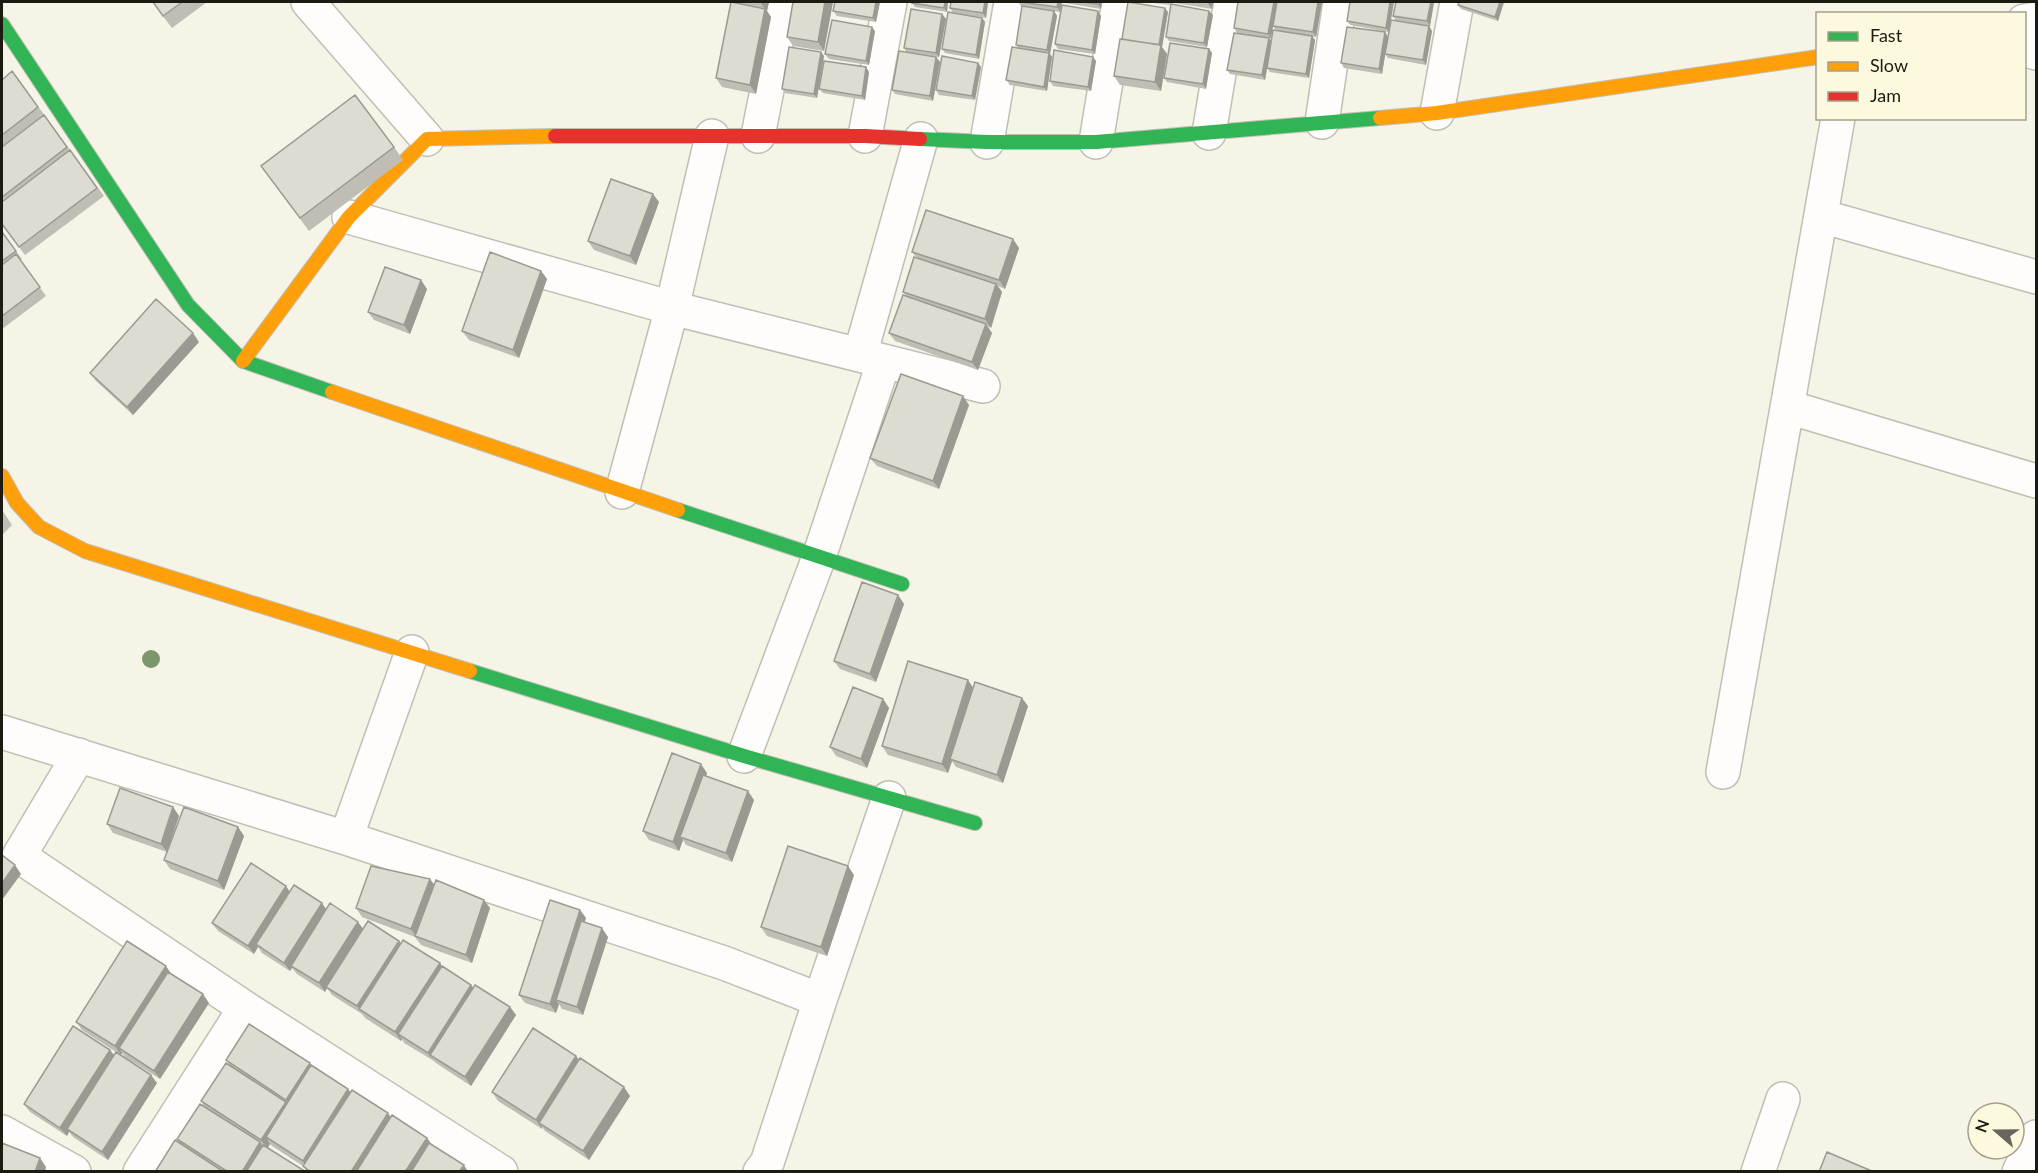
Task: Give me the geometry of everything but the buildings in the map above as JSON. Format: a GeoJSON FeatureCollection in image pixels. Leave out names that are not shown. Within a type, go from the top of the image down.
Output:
{"type":"FeatureCollection","features":[{"type":"Feature","properties":{"kind":"street"},"geometry":{"type":"LineString","coordinates":[[308,2],[428,139]]}},
{"type":"Feature","properties":{"kind":"street"},"geometry":{"type":"LineString","coordinates":[[758,136],[784,2]]}},
{"type":"Feature","properties":{"kind":"street"},"geometry":{"type":"LineString","coordinates":[[865,136],[890,2]]}},
{"type":"Feature","properties":{"kind":"street"},"geometry":{"type":"LineString","coordinates":[[987,142],[1011,2]]}},
{"type":"Feature","properties":{"kind":"street"},"geometry":{"type":"LineString","coordinates":[[1096,142],[1119,2]]}},
{"type":"Feature","properties":{"kind":"street"},"geometry":{"type":"LineString","coordinates":[[1209,133],[1231,2]]}},
{"type":"Feature","properties":{"kind":"street"},"geometry":{"type":"LineString","coordinates":[[1322,122],[1341,2]]}},
{"type":"Feature","properties":{"kind":"street"},"geometry":{"type":"LineString","coordinates":[[1437,113],[1456,2]]}},
{"type":"Feature","properties":{"kind":"street"},"geometry":{"type":"LineString","coordinates":[[2,24],[188,305],[243,361],[622,492],[902,584]]}},
{"type":"Feature","properties":{"kind":"street"},"geometry":{"type":"LineString","coordinates":[[243,361],[349,217],[428,139],[594,136],[865,136],[987,142],[1096,142],[1437,113],[1816,57]]}},
{"type":"Feature","properties":{"kind":"street"},"geometry":{"type":"LineString","coordinates":[[1723,772],[1838,120]]}},
{"type":"Feature","properties":{"kind":"street"},"geometry":{"type":"LineString","coordinates":[[622,492],[672,309],[712,136]]}},
{"type":"Feature","properties":{"kind":"street"},"geometry":{"type":"LineString","coordinates":[[744,756],[819,557],[872,358],[921,139]]}},
{"type":"Feature","properties":{"kind":"street"},"geometry":{"type":"LineString","coordinates":[[1821,216],[2037,278]]}},
{"type":"Feature","properties":{"kind":"street"},"geometry":{"type":"LineString","coordinates":[[349,217],[672,309],[983,386]]}},
{"type":"Feature","properties":{"kind":"street"},"geometry":{"type":"LineString","coordinates":[[1788,407],[2037,481]]}},
{"type":"Feature","properties":{"kind":"street"},"geometry":{"type":"LineString","coordinates":[[2,476],[17,503],[39,527],[85,551],[744,756],[975,824]]}},
{"type":"Feature","properties":{"kind":"street"},"geometry":{"type":"LineString","coordinates":[[346,838],[412,652]]}},
{"type":"Feature","properties":{"kind":"street"},"geometry":{"type":"LineString","coordinates":[[2,732],[346,838],[724,963],[820,1000]]}},
{"type":"Feature","properties":{"kind":"street"},"geometry":{"type":"LineString","coordinates":[[79,755],[19,856],[245,1008],[501,1172]]}},
{"type":"Feature","properties":{"kind":"street"},"geometry":{"type":"LineString","coordinates":[[760,1172],[767,1163],[889,798]]}},
{"type":"Feature","properties":{"kind":"street"},"geometry":{"type":"LineString","coordinates":[[140,1172],[245,1008]]}},
{"type":"Feature","properties":{"kind":"street"},"geometry":{"type":"LineString","coordinates":[[1758,1172],[1783,1099]]}},
{"type":"Feature","properties":{"kind":"street"},"geometry":{"type":"LineString","coordinates":[[2,1132],[74,1172]]}},
{"type":"Feature","properties":{"kind":"street"},"geometry":{"type":"LineString","coordinates":[[2019,1172],[2037,1137]]}},
{"type":"Feature","properties":{"kind":"traffic: fast"},"geometry":{"type":"LineString","coordinates":[[2,24],[188,305],[243,361],[332,392]]}},
{"type":"Feature","properties":{"kind":"traffic: fast"},"geometry":{"type":"LineString","coordinates":[[920,139],[987,142],[1096,142],[1380,118]]}},
{"type":"Feature","properties":{"kind":"traffic: fast"},"geometry":{"type":"LineString","coordinates":[[678,510],[902,584]]}},
{"type":"Feature","properties":{"kind":"traffic: fast"},"geometry":{"type":"LineString","coordinates":[[470,671],[744,756],[975,823]]}},
{"type":"Feature","properties":{"kind":"traffic: slow"},"geometry":{"type":"LineString","coordinates":[[1380,118],[1437,113],[1816,57]]}},
{"type":"Feature","properties":{"kind":"traffic: slow"},"geometry":{"type":"LineString","coordinates":[[243,361],[349,217],[427,139],[555,136]]}},
{"type":"Feature","properties":{"kind":"traffic: slow"},"geometry":{"type":"LineString","coordinates":[[332,392],[678,510]]}},
{"type":"Feature","properties":{"kind":"traffic: slow"},"geometry":{"type":"LineString","coordinates":[[2,476],[17,503],[39,527],[85,551],[470,671]]}},
{"type":"Feature","properties":{"kind":"traffic: jam"},"geometry":{"type":"LineString","coordinates":[[555,136],[865,136],[920,139]]}}]}
